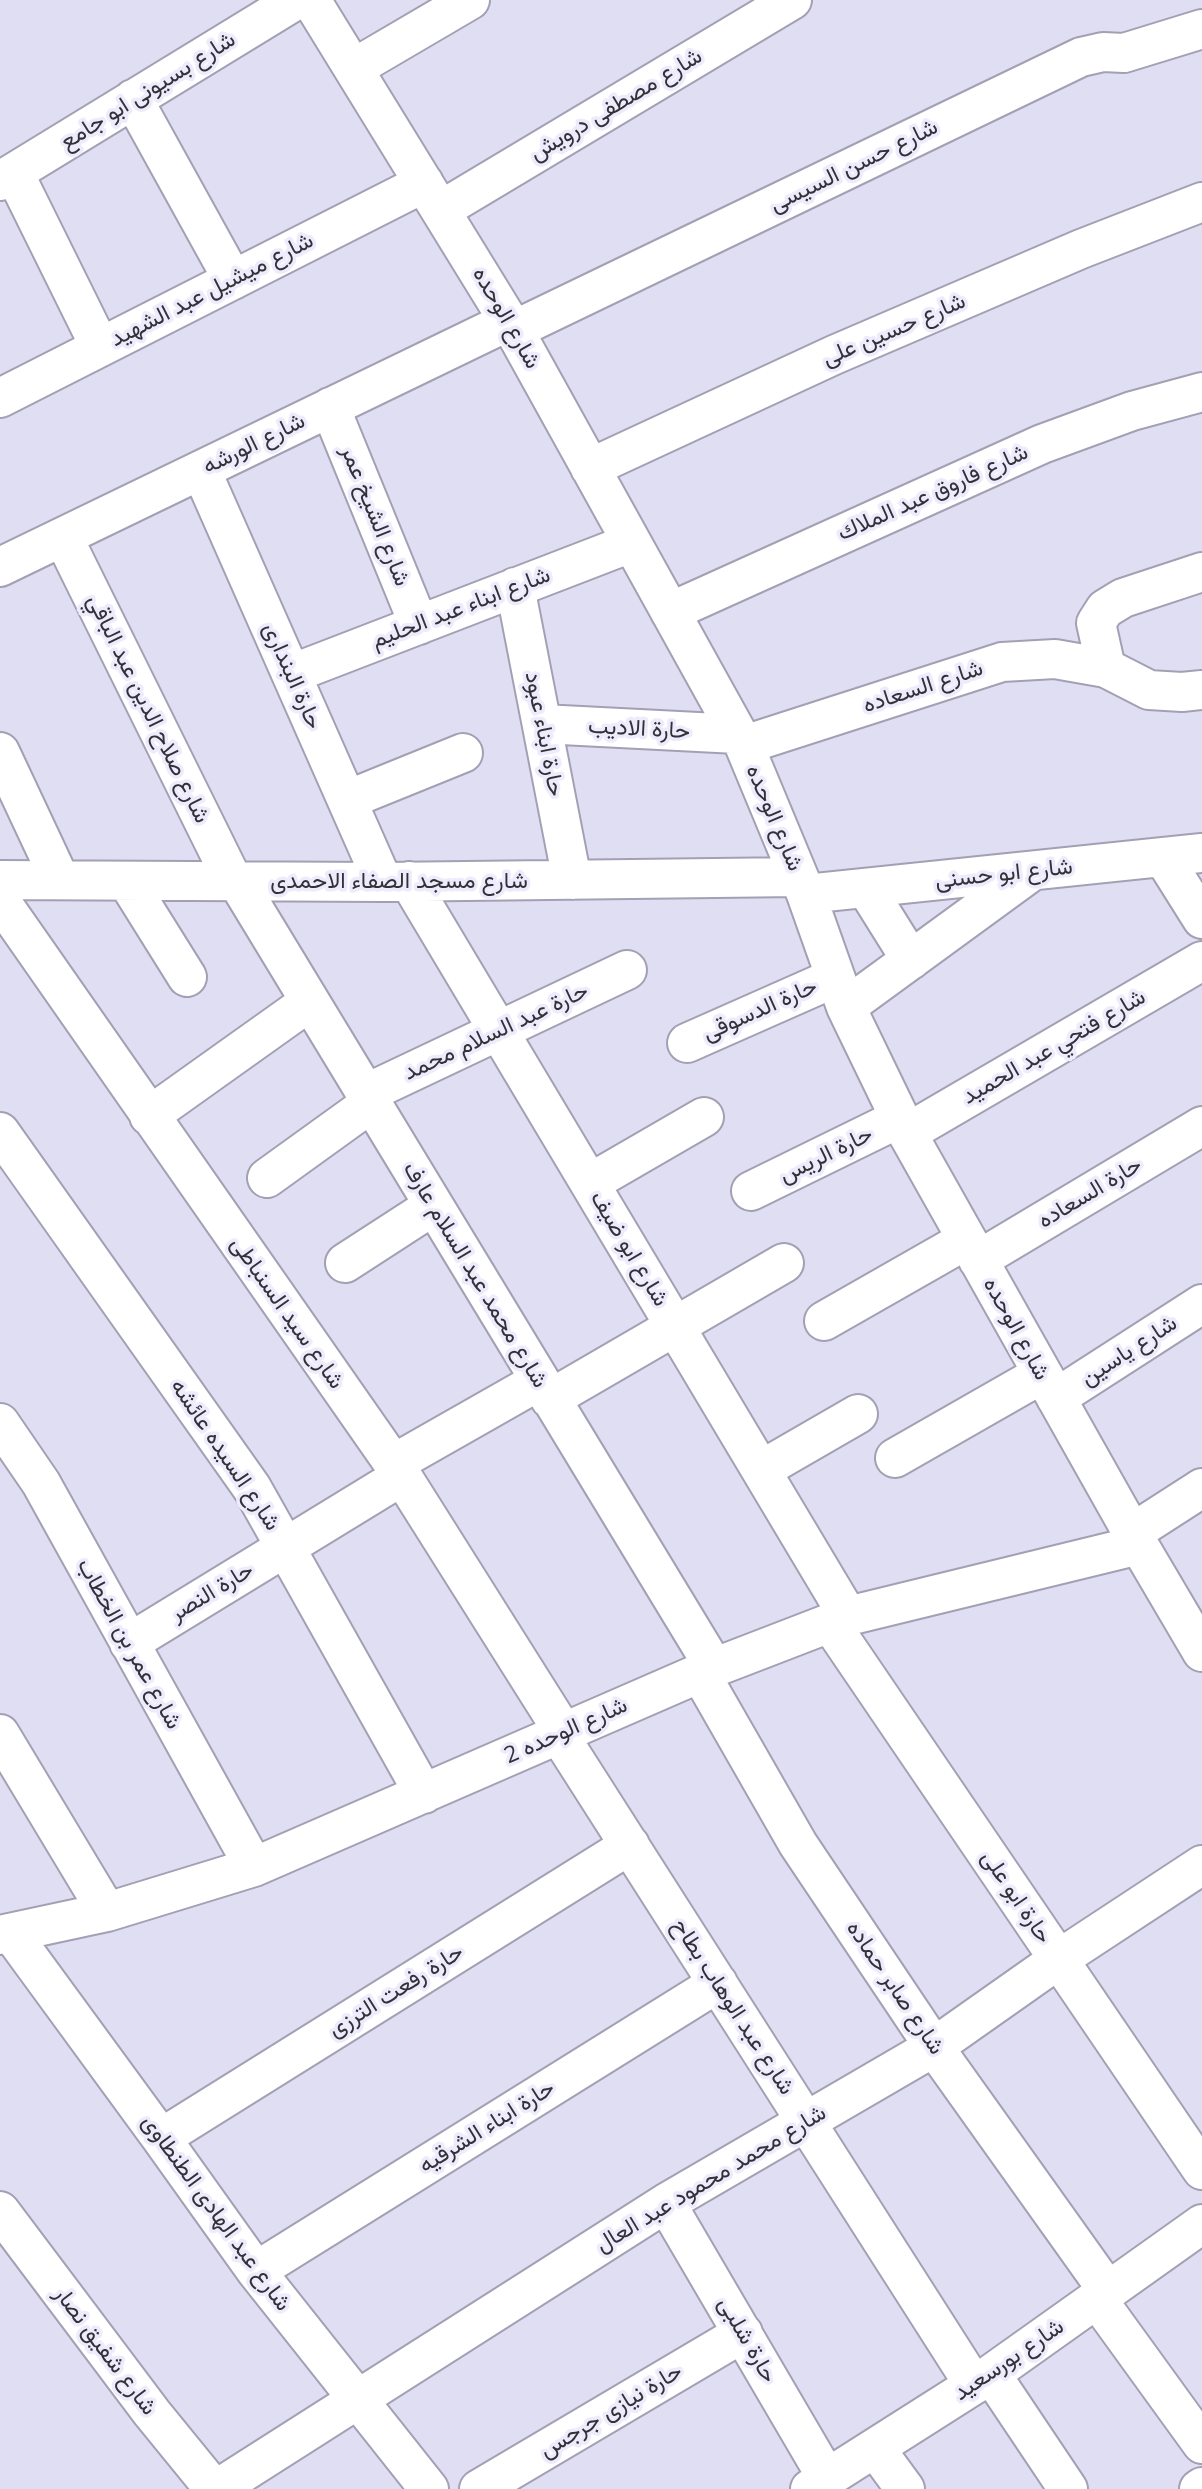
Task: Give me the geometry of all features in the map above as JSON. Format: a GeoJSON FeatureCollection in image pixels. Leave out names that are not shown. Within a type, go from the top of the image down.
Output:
{"type":"FeatureCollection","features":[{"type":"Feature","properties":{"kind":"street","name":"شارع بسيونى ابو جامع"},"geometry":{"type":"LineString","coordinates":[[7,177],[296,0]]}},
{"type":"Feature","properties":{"kind":"street","name":"شارع الوحده"},"geometry":{"type":"LineString","coordinates":[[311,0],[512,325],[740,740],[802,886],[840,992],[904,1125],[972,1250],[1202,1653]]}},
{"type":"Feature","properties":{"kind":"street"},"geometry":{"type":"LineString","coordinates":[[354,68],[470,0]]}},
{"type":"Feature","properties":{"kind":"street","name":"شارع مصطفى درويش"},"geometry":{"type":"LineString","coordinates":[[433,196],[792,0]]}},
{"type":"Feature","properties":{"kind":"street","name":"شارع حسن السيسى"},"geometry":{"type":"LineString","coordinates":[[512,325],[1081,57],[1103,52],[1124,52],[1202,29]]}},
{"type":"Feature","properties":{"kind":"street"},"geometry":{"type":"LineString","coordinates":[[133,99],[233,280]]}},
{"type":"Feature","properties":{"kind":"street"},"geometry":{"type":"LineString","coordinates":[[7,177],[100,347]]}},
{"type":"Feature","properties":{"kind":"street","name":"شارع ميشيل عبد الشهيد"},"geometry":{"type":"LineString","coordinates":[[0,398],[233,280],[433,196]]}},
{"type":"Feature","properties":{"kind":"street","name":"شارع حسين على"},"geometry":{"type":"LineString","coordinates":[[590,468],[834,355],[1082,249],[1202,202]]}},
{"type":"Feature","properties":{"kind":"street","name":"شارع الورشه"},"geometry":{"type":"LineString","coordinates":[[0,567],[330,407],[512,325]]}},
{"type":"Feature","properties":{"kind":"street","name":"شارع فاروق عبد الملاك"},"geometry":{"type":"LineString","coordinates":[[670,612],[1042,444],[1132,411],[1202,391]]}},
{"type":"Feature","properties":{"kind":"street","name":"شارع الشيخ عمر"},"geometry":{"type":"LineString","coordinates":[[330,407],[419,625]]}},
{"type":"Feature","properties":{"kind":"street","name":"حارة البندارى"},"geometry":{"type":"LineString","coordinates":[[201,470],[347,800],[396,882]]}},
{"type":"Feature","properties":{"kind":"street","name":"شارع صلاح الدين عبد الباقي"},"geometry":{"type":"LineString","coordinates":[[63,537],[235,881]]}},
{"type":"Feature","properties":{"kind":"street","name":"شارع ابناء عبد الحليم"},"geometry":{"type":"LineString","coordinates":[[291,674],[631,542]]}},
{"type":"Feature","properties":{"kind":"street"},"geometry":{"type":"LineString","coordinates":[[1106,668],[1096,624],[1105,609],[1123,598],[1202,572]]}},
{"type":"Feature","properties":{"kind":"street","name":"حارة ابناء عبود"},"geometry":{"type":"LineString","coordinates":[[515,587],[572,880]]}},
{"type":"Feature","properties":{"kind":"street","name":"شارع السعاده"},"geometry":{"type":"LineString","coordinates":[[740,740],[1002,662],[1055,659],[1106,668],[1149,690],[1202,690]]}},
{"type":"Feature","properties":{"kind":"street","name":"حارة الاديب"},"geometry":{"type":"LineString","coordinates":[[542,724],[740,740]]}},
{"type":"Feature","properties":{"kind":"street"},"geometry":{"type":"LineString","coordinates":[[0,752],[60,880]]}},
{"type":"Feature","properties":{"kind":"street"},"geometry":{"type":"LineString","coordinates":[[347,800],[463,753]]}},
{"type":"Feature","properties":{"kind":"street","name":"شارع ابو حسنى"},"geometry":{"type":"LineString","coordinates":[[802,886],[866,888],[1202,853]]}},
{"type":"Feature","properties":{"kind":"street"},"geometry":{"type":"LineString","coordinates":[[1163,858],[1202,919]]}},
{"type":"Feature","properties":{"kind":"street","name":"حارة الدسوقى"},"geometry":{"type":"LineString","coordinates":[[687,1043],[840,992],[911,960],[1032,871]]}},
{"type":"Feature","properties":{"kind":"street","name":"شارع مسجد الصفاء الاحمدى"},"geometry":{"type":"LineString","coordinates":[[0,880],[572,880],[802,886]]}},
{"type":"Feature","properties":{"kind":"street"},"geometry":{"type":"LineString","coordinates":[[127,881],[187,977]]}},
{"type":"Feature","properties":{"kind":"street","name":"شارع محمد عبد السلام عارف"},"geometry":{"type":"LineString","coordinates":[[235,881],[545,1390],[707,1670]]}},
{"type":"Feature","properties":{"kind":"street","name":"شارع ابو ضيف"},"geometry":{"type":"LineString","coordinates":[[396,882],[499,1030],[761,1470],[839,1620]]}},
{"type":"Feature","properties":{"kind":"street"},"geometry":{"type":"LineString","coordinates":[[866,888],[911,960]]}},
{"type":"Feature","properties":{"kind":"street","name":"شارع سيد السنباطى"},"geometry":{"type":"LineString","coordinates":[[0,900],[398,1470],[562,1734]]}},
{"type":"Feature","properties":{"kind":"street","name":"شارع فتحي عبد الحميد"},"geometry":{"type":"LineString","coordinates":[[904,1125],[1202,961]]}},
{"type":"Feature","properties":{"kind":"street","name":"حارة عبد السلام محمد"},"geometry":{"type":"LineString","coordinates":[[267,1178],[368,1098],[499,1030],[627,970]]}},
{"type":"Feature","properties":{"kind":"street"},"geometry":{"type":"LineString","coordinates":[[149,1116],[309,1002]]}},
{"type":"Feature","properties":{"kind":"street"},"geometry":{"type":"LineString","coordinates":[[590,1183],[704,1117]]}},
{"type":"Feature","properties":{"kind":"street","name":"حارة الريس"},"geometry":{"type":"LineString","coordinates":[[751,1191],[904,1125]]}},
{"type":"Feature","properties":{"kind":"street","name":"حارة السعاده"},"geometry":{"type":"LineString","coordinates":[[824,1321],[972,1250],[1202,1126]]}},
{"type":"Feature","properties":{"kind":"street","name":"شارع السيده عائشه"},"geometry":{"type":"LineString","coordinates":[[0,1132],[252,1488],[424,1794]]}},
{"type":"Feature","properties":{"kind":"street"},"geometry":{"type":"LineString","coordinates":[[345,1263],[433,1206]]}},
{"type":"Feature","properties":{"kind":"street","name":"حارة النصر"},"geometry":{"type":"LineString","coordinates":[[129,1643],[285,1547],[398,1470],[545,1390],[675,1326],[784,1263]]}},
{"type":"Feature","properties":{"kind":"street","name":"شارع ياسين"},"geometry":{"type":"LineString","coordinates":[[895,1458],[1049,1386],[1202,1304]]}},
{"type":"Feature","properties":{"kind":"street"},"geometry":{"type":"LineString","coordinates":[[761,1470],[858,1414]]}},
{"type":"Feature","properties":{"kind":"street","name":"شارع عمر بن الخطاب"},"geometry":{"type":"LineString","coordinates":[[0,1423],[41,1483],[254,1867]]}},
{"type":"Feature","properties":{"kind":"street","name":"شارع الوحده 2"},"geometry":{"type":"LineString","coordinates":[[5,1934],[107,1912],[254,1867],[707,1670],[839,1620],[1136,1539],[1202,1488]]}},
{"type":"Feature","properties":{"kind":"street","name":"حارة ابو على"},"geometry":{"type":"LineString","coordinates":[[839,1620],[1059,1959],[1202,2170]]}},
{"type":"Feature","properties":{"kind":"street","name":"شارع صابر حماده"},"geometry":{"type":"LineString","coordinates":[[707,1670],[798,1844],[1202,2444]]}},
{"type":"Feature","properties":{"kind":"street"},"geometry":{"type":"LineString","coordinates":[[0,1734],[107,1912]]}},
{"type":"Feature","properties":{"kind":"street","name":"شارع عبد الوهاب بطاح"},"geometry":{"type":"LineString","coordinates":[[562,1734],[807,2122],[983,2380],[1068,2489]]}},
{"type":"Feature","properties":{"kind":"street","name":"حارة رفعت الترزى"},"geometry":{"type":"LineString","coordinates":[[161,2137],[630,1845]]}},
{"type":"Feature","properties":{"kind":"street","name":"شارع محمد محمود عبد العال"},"geometry":{"type":"LineString","coordinates":[[216,2489],[666,2203],[934,2047],[1059,1959],[1202,1865]]}},
{"type":"Feature","properties":{"kind":"street","name":"شارع عبد الهادى الطنطاوى"},"geometry":{"type":"LineString","coordinates":[[5,1934],[161,2137],[256,2271],[429,2489]]}},
{"type":"Feature","properties":{"kind":"street","name":"حارة ابناء الشرقيه"},"geometry":{"type":"LineString","coordinates":[[256,2271],[718,1983]]}},
{"type":"Feature","properties":{"kind":"street","name":"حارة شلبى"},"geometry":{"type":"LineString","coordinates":[[666,2203],[743,2333],[818,2483]]}},
{"type":"Feature","properties":{"kind":"street","name":"شارع شفيق نصار"},"geometry":{"type":"LineString","coordinates":[[0,2211],[152,2413],[216,2489]]}},
{"type":"Feature","properties":{"kind":"street","name":"شارع بورسعيد"},"geometry":{"type":"LineString","coordinates":[[818,2483],[983,2380],[1202,2224]]}},
{"type":"Feature","properties":{"kind":"street","name":"حارة نيازى جرجس"},"geometry":{"type":"LineString","coordinates":[[479,2489],[743,2333]]}},
{"type":"Feature","properties":{"kind":"street"},"geometry":{"type":"LineString","coordinates":[[875,2448],[905,2489]]}}]}
